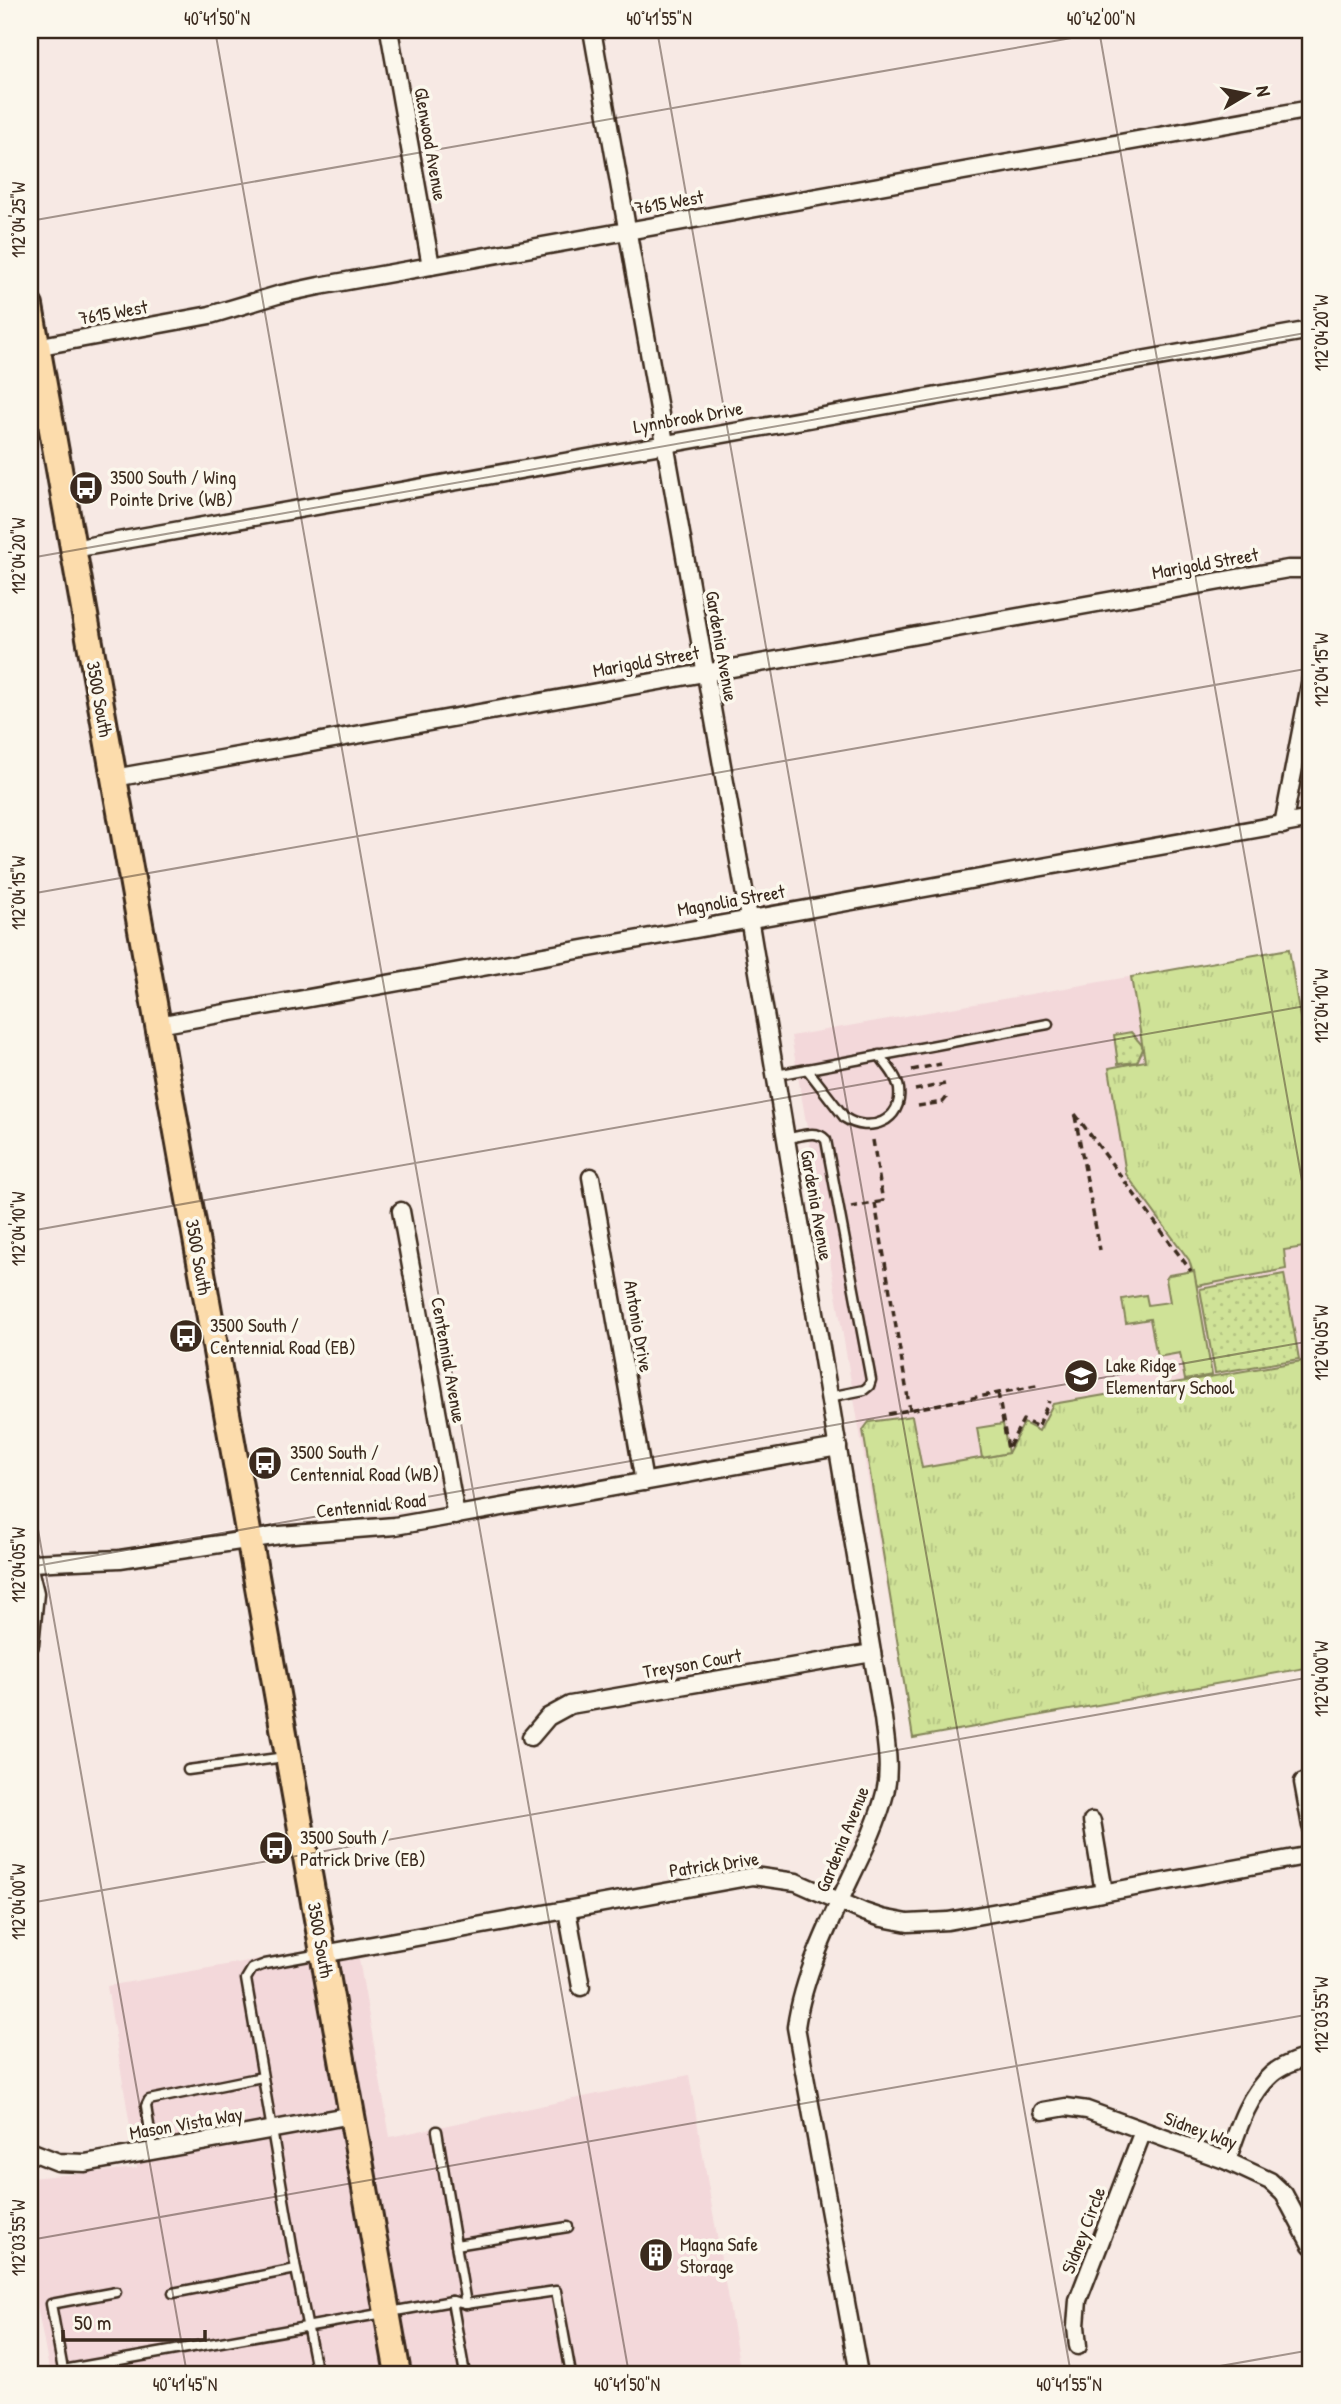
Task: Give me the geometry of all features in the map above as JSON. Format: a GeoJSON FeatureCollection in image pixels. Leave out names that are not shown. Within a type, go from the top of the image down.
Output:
{"type":"FeatureCollection","features":[{"type":"Feature","properties":{"kind":"main road","name":"3500 South"},"geometry":{"type":"LineString","coordinates":[[30,306],[33,347],[73,549],[398,2374]]}},
{"type":"Feature","properties":{"kind":"street","name":"Glenwood Avenue"},"geometry":{"type":"LineString","coordinates":[[389,30],[431,266]]}},
{"type":"Feature","properties":{"kind":"street","name":"Gardenia Avenue"},"geometry":{"type":"LineString","coordinates":[[592,30],[776,1075],[888,1761],[886,1792],[800,2000],[796,2027],[859,2374]]}},
{"type":"Feature","properties":{"kind":"street","name":"7615 West"},"geometry":{"type":"LineString","coordinates":[[33,347],[211,315],[281,294],[319,286],[1311,109]]}},
{"type":"Feature","properties":{"kind":"street","name":"Lynnbrook Drive"},"geometry":{"type":"LineString","coordinates":[[73,549],[665,442],[1311,330]]}},
{"type":"Feature","properties":{"kind":"street","name":"Marigold Street"},"geometry":{"type":"LineString","coordinates":[[114,778],[1288,569],[1311,569]]}},
{"type":"Feature","properties":{"kind":"street"},"geometry":{"type":"LineString","coordinates":[[1283,825],[1311,679]]}},
{"type":"Feature","properties":{"kind":"street","name":"Magnolia Street"},"geometry":{"type":"LineString","coordinates":[[158,1025],[1311,819]]}},
{"type":"Feature","properties":{"kind":"street","name":"Antonio Drive"},"geometry":{"type":"LineString","coordinates":[[591,1177],[645,1482]]}},
{"type":"Feature","properties":{"kind":"street","name":"Centennial Avenue"},"geometry":{"type":"LineString","coordinates":[[401,1212],[456,1516]]}},
{"type":"Feature","properties":{"kind":"street","name":"Centennial Road"},"geometry":{"type":"LineString","coordinates":[[30,1563],[120,1559],[287,1534],[395,1526],[838,1447]]}},
{"type":"Feature","properties":{"kind":"street"},"geometry":{"type":"LineString","coordinates":[[30,1573],[35,1593],[30,1645]]}},
{"type":"Feature","properties":{"kind":"street","name":"Treyson Court"},"geometry":{"type":"LineString","coordinates":[[531,1737],[548,1717],[570,1705],[872,1653]]}},
{"type":"Feature","properties":{"kind":"street"},"geometry":{"type":"LineString","coordinates":[[1303,1783],[1311,1826]]}},
{"type":"Feature","properties":{"kind":"street"},"geometry":{"type":"LineString","coordinates":[[1092,1821],[1104,1892]]}},
{"type":"Feature","properties":{"kind":"street","name":"Patrick Drive"},"geometry":{"type":"LineString","coordinates":[[323,1954],[753,1876],[796,1882],[864,1912],[908,1923],[948,1921],[1311,1855]]}},
{"type":"Feature","properties":{"kind":"street"},"geometry":{"type":"LineString","coordinates":[[567,1910],[582,1987]]}},
{"type":"Feature","properties":{"kind":"street"},"geometry":{"type":"LineString","coordinates":[[1227,2161],[1253,2097],[1272,2074],[1290,2063],[1311,2056]]}},
{"type":"Feature","properties":{"kind":"street","name":"Sidney Way"},"geometry":{"type":"LineString","coordinates":[[1043,2111],[1066,2106],[1087,2109],[1227,2161],[1270,2181],[1284,2194],[1311,2245]]}},
{"type":"Feature","properties":{"kind":"street","name":"Mason Vista Way"},"geometry":{"type":"LineString","coordinates":[[30,2151],[58,2162],[85,2163],[352,2115]]}},
{"type":"Feature","properties":{"kind":"street","name":"Sidney Circle"},"geometry":{"type":"LineString","coordinates":[[1078,2347],[1078,2300],[1143,2132]]}},
{"type":"Feature","properties":{"kind":"lane"},"geometry":{"type":"LineString","coordinates":[[776,1075],[1048,1024]]}},
{"type":"Feature","properties":{"kind":"lane"},"geometry":{"type":"LineString","coordinates":[[807,1069],[845,1118],[853,1123],[877,1125],[891,1115],[899,1101],[898,1085],[880,1055]]}},
{"type":"Feature","properties":{"kind":"lane"},"geometry":{"type":"LineString","coordinates":[[785,1139],[816,1133],[826,1140],[870,1380],[869,1386],[864,1390],[829,1397]]}},
{"type":"Feature","properties":{"kind":"lane"},"geometry":{"type":"LineString","coordinates":[[188,1770],[288,1756]]}},
{"type":"Feature","properties":{"kind":"lane"},"geometry":{"type":"LineString","coordinates":[[317,2374],[246,1979],[252,1969],[265,1964],[323,1954]]}},
{"type":"Feature","properties":{"kind":"lane"},"geometry":{"type":"LineString","coordinates":[[153,2151],[146,2106],[149,2100],[262,2077]]}},
{"type":"Feature","properties":{"kind":"lane"},"geometry":{"type":"LineString","coordinates":[[437,2131],[466,2305]]}},
{"type":"Feature","properties":{"kind":"lane"},"geometry":{"type":"LineString","coordinates":[[456,2245],[568,2227]]}},
{"type":"Feature","properties":{"kind":"lane"},"geometry":{"type":"LineString","coordinates":[[173,2293],[296,2269]]}},
{"type":"Feature","properties":{"kind":"lane"},"geometry":{"type":"LineString","coordinates":[[116,2292],[51,2304],[63,2372],[387,2311],[452,2301],[466,2305],[556,2291],[571,2374]]}},
{"type":"Feature","properties":{"kind":"lane"},"geometry":{"type":"LineString","coordinates":[[452,2301],[466,2374]]}},
{"type":"Feature","properties":{"kind":"path"},"geometry":{"type":"LineString","coordinates":[[912,1070],[941,1064]]}},
{"type":"Feature","properties":{"kind":"path"},"geometry":{"type":"LineString","coordinates":[[915,1090],[945,1084]]}},
{"type":"Feature","properties":{"kind":"path"},"geometry":{"type":"LineString","coordinates":[[918,1106],[943,1102],[947,1097]]}},
{"type":"Feature","properties":{"kind":"path"},"geometry":{"type":"LineString","coordinates":[[1100,1250],[1075,1114],[1191,1271]]}},
{"type":"Feature","properties":{"kind":"path"},"geometry":{"type":"LineString","coordinates":[[851,1208],[884,1201],[873,1140]]}},
{"type":"Feature","properties":{"kind":"path"},"geometry":{"type":"LineString","coordinates":[[875,1203],[911,1410]]}},
{"type":"Feature","properties":{"kind":"path"},"geometry":{"type":"LineString","coordinates":[[888,1414],[1041,1385]]}},
{"type":"Feature","properties":{"kind":"path"},"geometry":{"type":"LineString","coordinates":[[998,1393],[1008,1449],[1023,1420],[1038,1427],[1049,1401]]}},
{"type":"Feature","properties":{"kind":"shaded area","name":"Lake Ridge Elementary School"},"geometry":{"type":"Polygon","coordinates":[[[1289,949],[1311,1086],[1311,1667],[913,1738],[791,1036],[1289,949]]]}},
{"type":"Feature","properties":{"kind":"shaded area"},"geometry":{"type":"Polygon","coordinates":[[[356,1942],[390,2137],[689,2075],[741,2374],[50,2374],[30,2269],[30,2178],[137,2168],[107,1986],[356,1942]]]}},
{"type":"Feature","properties":{"kind":"green space"},"geometry":{"type":"Polygon","coordinates":[[[1289,949],[1311,1086],[1311,1246],[1284,1250],[1286,1269],[1197,1286],[1189,1260],[1126,1174],[1109,1068],[1145,1061],[1131,977],[1289,949]]]}},
{"type":"Feature","properties":{"kind":"green space"},"geometry":{"type":"Polygon","coordinates":[[[1131,1032],[1143,1049],[1137,1062],[1118,1064],[1114,1035],[1131,1032]]]}},
{"type":"Feature","properties":{"kind":"green space"},"geometry":{"type":"Polygon","coordinates":[[[1194,1271],[1212,1375],[1185,1380],[1180,1353],[1157,1357],[1150,1319],[1126,1323],[1122,1299],[1146,1295],[1148,1305],[1170,1302],[1166,1279],[1169,1275],[1194,1271]]]}},
{"type":"Feature","properties":{"kind":"green space"},"geometry":{"type":"Polygon","coordinates":[[[1284,1274],[1299,1359],[1215,1373],[1200,1289],[1284,1274]]]}},
{"type":"Feature","properties":{"kind":"green space"},"geometry":{"type":"Polygon","coordinates":[[[1302,1361],[1311,1414],[1311,1667],[913,1738],[863,1430],[869,1422],[912,1416],[922,1468],[1008,1453],[1024,1423],[1039,1431],[1053,1404],[1302,1361]]]}},
{"type":"Feature","properties":{"kind":"green space"},"geometry":{"type":"Polygon","coordinates":[[[1003,1424],[1008,1453],[982,1458],[977,1428],[1003,1424]]]}},
{"type":"Feature","properties":{"kind":"place","name":"3500 South / Wing Pointe Drive (WB)"},"geometry":{"type":"Point","coordinates":[86,488]}},
{"type":"Feature","properties":{"kind":"place","name":"3500 South / Centennial Road (EB)"},"geometry":{"type":"Point","coordinates":[186,1336]}},
{"type":"Feature","properties":{"kind":"place","name":"Lake Ridge Elementary School"},"geometry":{"type":"Point","coordinates":[1081,1376]}},
{"type":"Feature","properties":{"kind":"place","name":"3500 South / Centennial Road (WB)"},"geometry":{"type":"Point","coordinates":[265,1463]}},
{"type":"Feature","properties":{"kind":"place","name":"3500 South / Patrick Drive (EB)"},"geometry":{"type":"Point","coordinates":[276,1848]}},
{"type":"Feature","properties":{"kind":"place","name":"Magna Safe Storage"},"geometry":{"type":"Point","coordinates":[656,2255]}}]}
